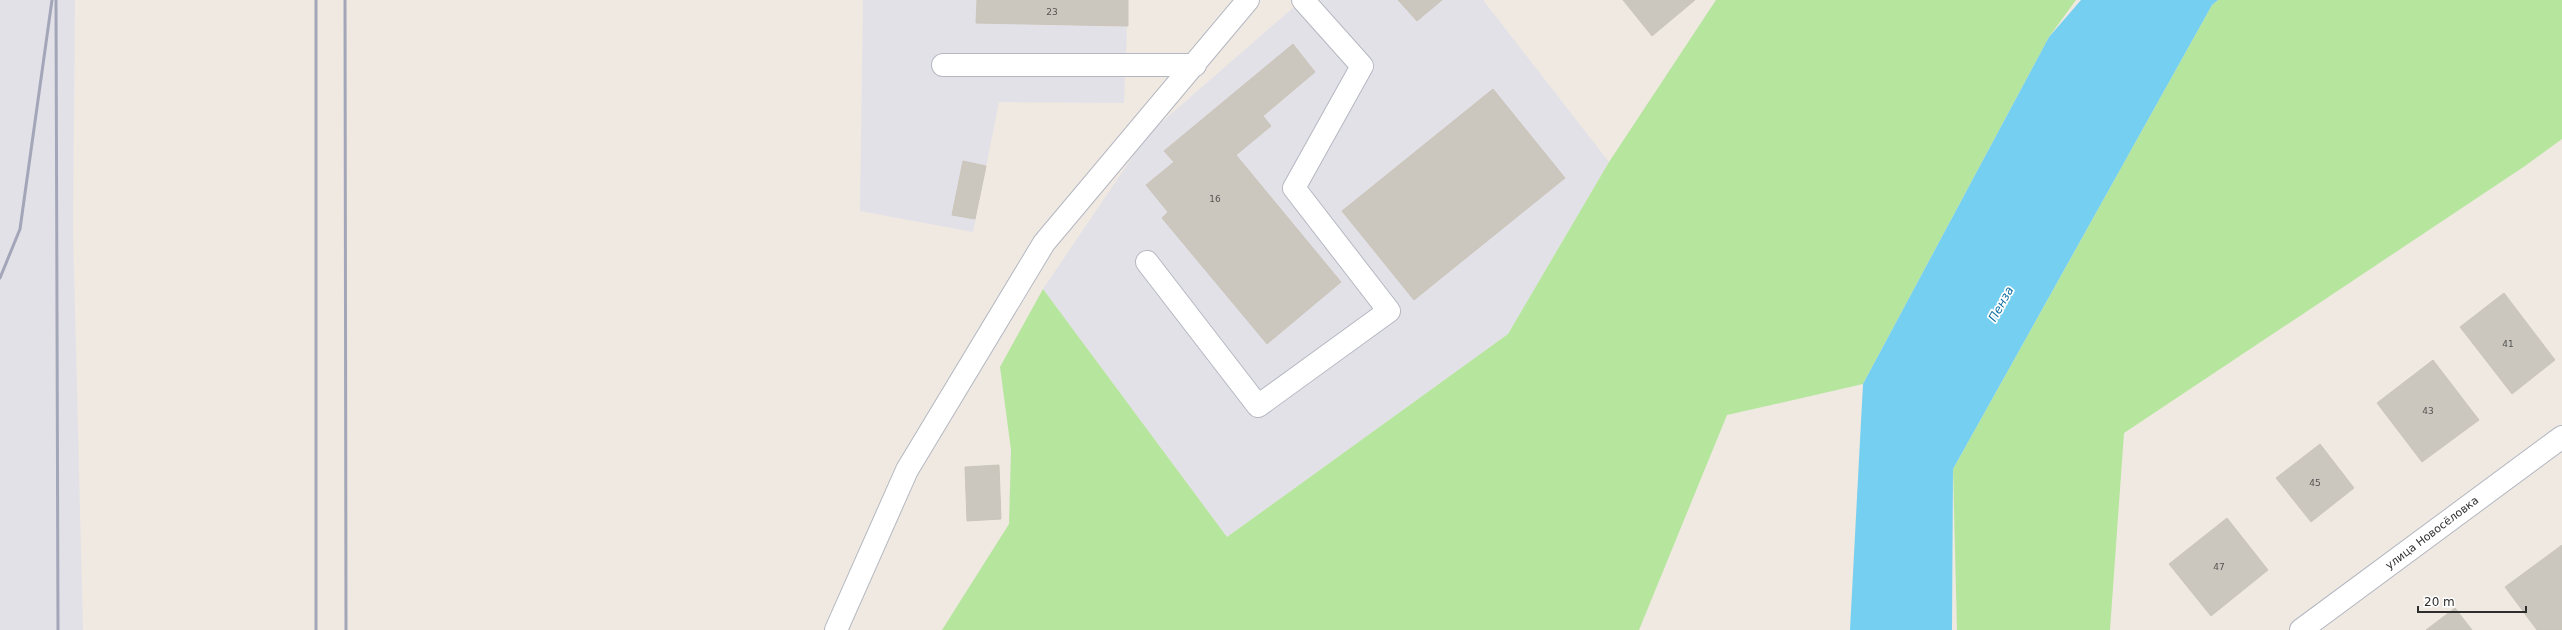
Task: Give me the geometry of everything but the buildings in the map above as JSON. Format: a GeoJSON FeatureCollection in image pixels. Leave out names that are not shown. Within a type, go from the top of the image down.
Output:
{"type":"FeatureCollection","features":[{"type":"Feature","properties":{"kind":"street"},"geometry":{"type":"LineString","coordinates":[[836,630],[907,470],[1044,244],[1248,0]]}},
{"type":"Feature","properties":{"kind":"street"},"geometry":{"type":"LineString","coordinates":[[1147,262],[1258,406],[1389,311],[1294,188],[1362,66],[1303,0]]}},
{"type":"Feature","properties":{"kind":"street"},"geometry":{"type":"LineString","coordinates":[[943,65],[1194,65]]}},
{"type":"Feature","properties":{"kind":"street","name":"улица Новосёловка"},"geometry":{"type":"LineString","coordinates":[[2301,630],[2562,437]]}},
{"type":"Feature","properties":{"kind":"shaded area"},"geometry":{"type":"Polygon","coordinates":[[[0,0],[75,0],[73,231],[83,630],[0,630],[0,0]]]}},
{"type":"Feature","properties":{"kind":"shaded area"},"geometry":{"type":"Polygon","coordinates":[[[863,0],[1128,0],[1124,103],[999,102],[973,232],[860,211],[863,0]]]}},
{"type":"Feature","properties":{"kind":"shaded area"},"geometry":{"type":"Polygon","coordinates":[[[1302,0],[1483,0],[1609,162],[1508,334],[1227,537],[1043,289],[1148,134],[1302,0]]]}},
{"type":"Feature","properties":{"kind":"green space"},"geometry":{"type":"Polygon","coordinates":[[[1716,0],[2076,0],[2049,37],[1863,384],[1727,415],[1639,630],[942,630],[1009,524],[1011,450],[1000,367],[1043,289],[1227,537],[1508,334],[1609,162],[1716,0]]]}},
{"type":"Feature","properties":{"kind":"green space"},"geometry":{"type":"Polygon","coordinates":[[[2218,0],[2562,0],[2562,139],[2525,166],[2124,433],[2110,630],[1957,630],[1953,469],[2212,5],[2218,0]]]}},
{"type":"Feature","properties":{"kind":"water","name":"Пенза"},"geometry":{"type":"Polygon","coordinates":[[[2081,0],[2218,0],[2212,5],[1953,469],[1952,630],[1850,630],[1863,384],[2049,37],[2081,0]]]}},
{"type":"Feature","properties":{"kind":"railway"},"geometry":{"type":"LineString","coordinates":[[0,278],[20,229],[52,0]]}},
{"type":"Feature","properties":{"kind":"railway"},"geometry":{"type":"LineString","coordinates":[[56,0],[58,630]]}},
{"type":"Feature","properties":{"kind":"railway"},"geometry":{"type":"LineString","coordinates":[[316,0],[316,630]]}},
{"type":"Feature","properties":{"kind":"railway"},"geometry":{"type":"LineString","coordinates":[[345,0],[346,630]]}}]}
